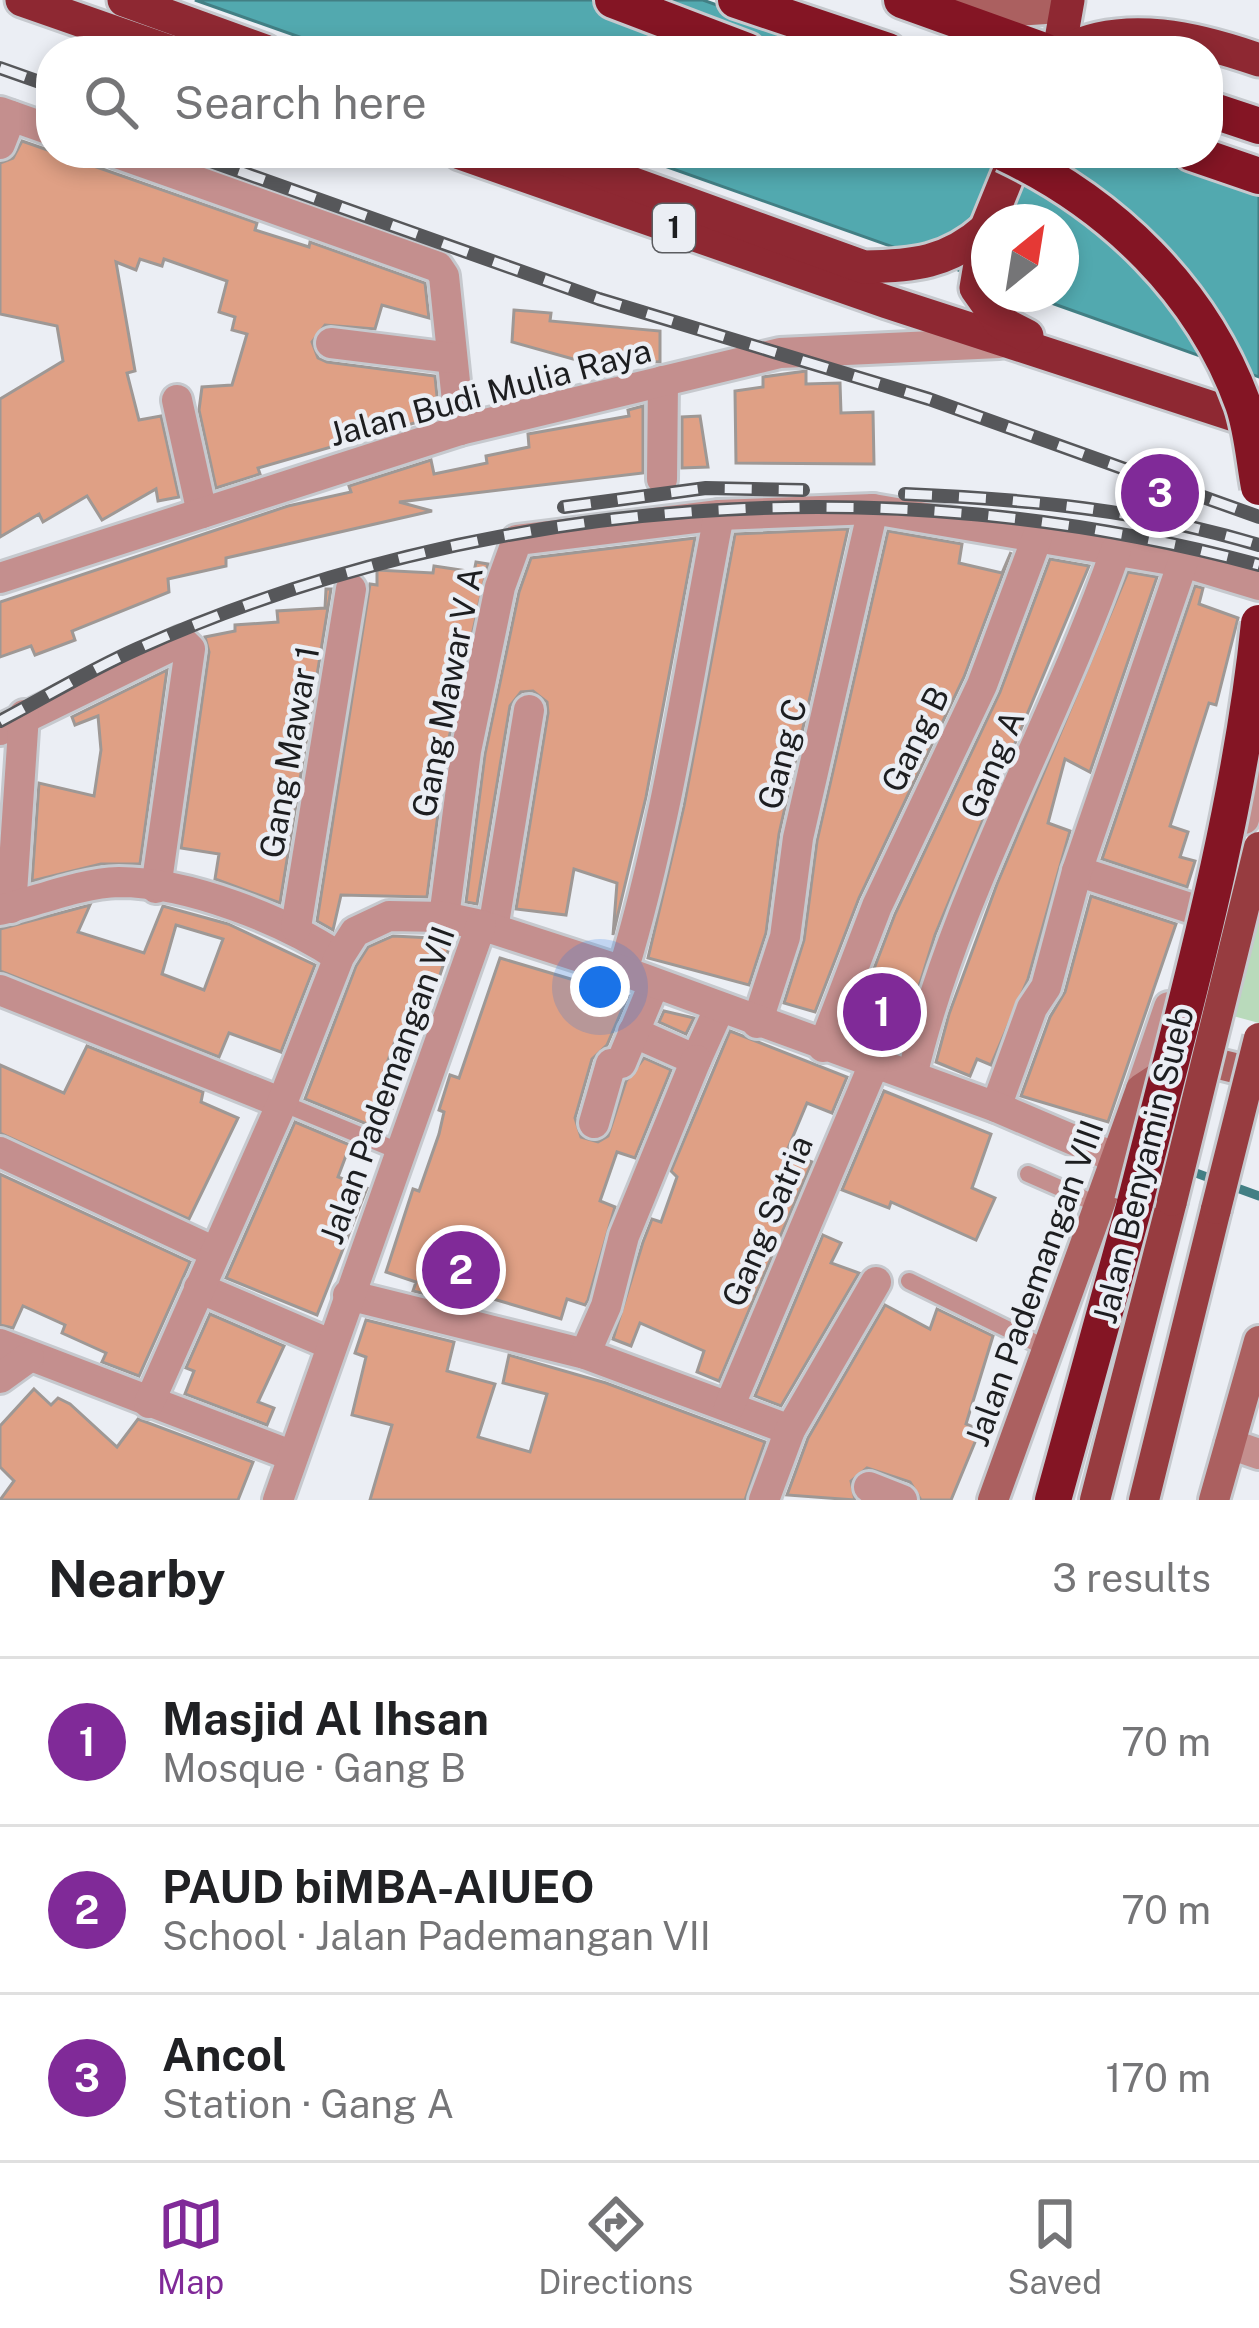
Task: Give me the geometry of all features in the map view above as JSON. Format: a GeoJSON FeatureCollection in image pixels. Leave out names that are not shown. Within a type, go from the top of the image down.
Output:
{"type":"FeatureCollection","features":[{"type":"Feature","properties":{"kind":"highway"},"geometry":{"type":"LineString","coordinates":[[22,0],[125,36]]}},
{"type":"Feature","properties":{"kind":"highway"},"geometry":{"type":"LineString","coordinates":[[124,0],[224,36]]}},
{"type":"Feature","properties":{"kind":"highway"},"geometry":{"type":"LineString","coordinates":[[613,0],[708,36]]}},
{"type":"Feature","properties":{"kind":"highway"},"geometry":{"type":"LineString","coordinates":[[736,0],[843,36]]}},
{"type":"Feature","properties":{"kind":"highway"},"geometry":{"type":"LineString","coordinates":[[902,0],[1003,36]]}},
{"type":"Feature","properties":{"kind":"highway"},"geometry":{"type":"LineString","coordinates":[[1064,36],[1068,0]]}},
{"type":"Feature","properties":{"kind":"highway"},"geometry":{"type":"LineString","coordinates":[[1223,51],[1259,60]]}},
{"type":"Feature","properties":{"kind":"highway"},"geometry":{"type":"LineString","coordinates":[[1223,112],[1259,123]]}},
{"type":"Feature","properties":{"kind":"highway"},"geometry":{"type":"LineString","coordinates":[[1223,164],[1259,176]]}},
{"type":"Feature","properties":{"kind":"highway","name":"1"},"geometry":{"type":"LineString","coordinates":[[504,168],[1102,374],[1259,422]]}},
{"type":"Feature","properties":{"kind":"highway","name":"1"},"geometry":{"type":"LineString","coordinates":[[590,168],[864,266],[920,266],[971,242]]}},
{"type":"Feature","properties":{"kind":"highway","name":"1"},"geometry":{"type":"LineString","coordinates":[[996,204],[1011,168]]}},
{"type":"Feature","properties":{"kind":"highway"},"geometry":{"type":"LineString","coordinates":[[1035,168],[1121,227],[1171,278],[1207,328],[1244,407],[1259,487]]}},
{"type":"Feature","properties":{"kind":"highway","name":"1"},"geometry":{"type":"LineString","coordinates":[[991,312],[1000,322],[1102,374]]}},
{"type":"Feature","properties":{"kind":"highway"},"geometry":{"type":"LineString","coordinates":[[1053,1500],[1249,712],[1259,623]]}},
{"type":"Feature","properties":{"kind":"main road"},"geometry":{"type":"LineString","coordinates":[[948,0],[987,14],[1045,9],[1052,0]]}},
{"type":"Feature","properties":{"kind":"main road","name":"Jalan Benyamin Sueb"},"geometry":{"type":"LineString","coordinates":[[1095,1500],[1259,847]]}},
{"type":"Feature","properties":{"kind":"main road"},"geometry":{"type":"LineString","coordinates":[[1144,1500],[1259,1038]]}},
{"type":"Feature","properties":{"kind":"main road"},"geometry":{"type":"LineString","coordinates":[[1155,1080],[1190,1057],[1259,1074]]}},
{"type":"Feature","properties":{"kind":"main road","name":"Jalan Pademangan VIII"},"geometry":{"type":"LineString","coordinates":[[993,1500],[1118,1159],[1155,1080]]}},
{"type":"Feature","properties":{"kind":"main road"},"geometry":{"type":"LineString","coordinates":[[1214,1500],[1245,1449],[1257,1354]]}},
{"type":"Feature","properties":{"kind":"street"},"geometry":{"type":"LineString","coordinates":[[4,124],[36,128]]}},
{"type":"Feature","properties":{"kind":"street"},"geometry":{"type":"LineString","coordinates":[[159,168],[438,267],[460,430]]}},
{"type":"Feature","properties":{"kind":"street","name":"Jalan Budi Mulia Raya"},"geometry":{"type":"LineString","coordinates":[[0,578],[460,430],[781,353],[1012,342]]}},
{"type":"Feature","properties":{"kind":"street"},"geometry":{"type":"LineString","coordinates":[[331,343],[452,358]]}},
{"type":"Feature","properties":{"kind":"street"},"geometry":{"type":"LineString","coordinates":[[662,479],[663,382]]}},
{"type":"Feature","properties":{"kind":"street"},"geometry":{"type":"LineString","coordinates":[[177,400],[202,513]]}},
{"type":"Feature","properties":{"kind":"street"},"geometry":{"type":"LineString","coordinates":[[626,961],[674,780],[682,699],[718,515],[873,508],[1184,562],[1259,585]]}},
{"type":"Feature","properties":{"kind":"street","name":"Gang C"},"geometry":{"type":"LineString","coordinates":[[760,1014],[785,937],[801,820],[832,705],[852,615],[854,573],[873,508]]}},
{"type":"Feature","properties":{"kind":"street","name":"Gang Mawar V A"},"geometry":{"type":"LineString","coordinates":[[445,910],[466,752],[514,542],[589,528],[718,515]]}},
{"type":"Feature","properties":{"kind":"street","name":"Gang B"},"geometry":{"type":"LineString","coordinates":[[826,1038],[877,906],[982,685],[1037,538]]}},
{"type":"Feature","properties":{"kind":"street","name":"Gang A"},"geometry":{"type":"LineString","coordinates":[[914,1067],[938,984],[1082,649],[1116,550]]}},
{"type":"Feature","properties":{"kind":"street"},"geometry":{"type":"LineString","coordinates":[[1000,1097],[1046,987],[1076,871],[1184,562]]}},
{"type":"Feature","properties":{"kind":"street","name":"Gang Mawar 1"},"geometry":{"type":"LineString","coordinates":[[296,927],[351,589]]}},
{"type":"Feature","properties":{"kind":"street"},"geometry":{"type":"LineString","coordinates":[[155,888],[190,649],[182,641],[12,722],[6,909],[118,882],[296,927],[339,958]]}},
{"type":"Feature","properties":{"kind":"street"},"geometry":{"type":"LineString","coordinates":[[160,1408],[207,1291],[215,1252],[287,1105],[339,958],[355,932],[389,916],[445,910],[491,921],[530,710]]}},
{"type":"Feature","properties":{"kind":"street","name":"Jalan Pademangan VIII"},"geometry":{"type":"LineString","coordinates":[[1155,1080],[1201,889],[1244,820],[1259,761]]}},
{"type":"Feature","properties":{"kind":"street"},"geometry":{"type":"LineString","coordinates":[[1076,871],[1196,910]]}},
{"type":"Feature","properties":{"kind":"street","name":"Jalan Pademangan VII"},"geometry":{"type":"LineString","coordinates":[[278,1500],[348,1295],[491,921],[626,961],[654,984],[719,1010],[760,1014],[826,1038],[874,1064],[914,1067],[1000,1097],[1118,1159]]}},
{"type":"Feature","properties":{"kind":"street"},"geometry":{"type":"LineString","coordinates":[[594,1123],[611,1064],[621,1063],[654,984]]}},
{"type":"Feature","properties":{"kind":"street"},"geometry":{"type":"LineString","coordinates":[[0,990],[287,1105]]}},
{"type":"Feature","properties":{"kind":"street"},"geometry":{"type":"LineString","coordinates":[[586,1354],[606,1306],[624,1236],[719,1010]]}},
{"type":"Feature","properties":{"kind":"street"},"geometry":{"type":"LineString","coordinates":[[633,1032],[696,1060]]}},
{"type":"Feature","properties":{"kind":"street","name":"Gang Satria"},"geometry":{"type":"LineString","coordinates":[[729,1407],[874,1064]]}},
{"type":"Feature","properties":{"kind":"street"},"geometry":{"type":"LineString","coordinates":[[0,1152],[215,1252]]}},
{"type":"Feature","properties":{"kind":"street"},"geometry":{"type":"LineString","coordinates":[[764,1500],[790,1430],[876,1282]]}},
{"type":"Feature","properties":{"kind":"street"},"geometry":{"type":"LineString","coordinates":[[207,1291],[332,1345]]}},
{"type":"Feature","properties":{"kind":"street","name":"Jalan Pademangan VII"},"geometry":{"type":"LineString","coordinates":[[348,1295],[586,1354],[790,1430]]}},
{"type":"Feature","properties":{"kind":"street"},"geometry":{"type":"LineString","coordinates":[[12,1362],[293,1456]]}},
{"type":"Feature","properties":{"kind":"street"},"geometry":{"type":"LineString","coordinates":[[869,1487],[902,1500]]}},
{"type":"Feature","properties":{"kind":"lane"},"geometry":{"type":"LineString","coordinates":[[287,1105],[403,1153]]}},
{"type":"Feature","properties":{"kind":"lane"},"geometry":{"type":"LineString","coordinates":[[1028,1174],[1101,1206]]}},
{"type":"Feature","properties":{"kind":"lane"},"geometry":{"type":"LineString","coordinates":[[909,1281],[1048,1349]]}},
{"type":"Feature","properties":{"kind":"green space"},"geometry":{"type":"Polygon","coordinates":[[[1259,830],[1259,1023],[1211,1010],[1259,830]]]}},
{"type":"Feature","properties":{"kind":"water"},"geometry":{"type":"Polygon","coordinates":[[[195,0],[703,0],[803,36],[297,36],[195,0]]]}},
{"type":"Feature","properties":{"kind":"water"},"geometry":{"type":"Polygon","coordinates":[[[670,168],[1180,168],[1259,195],[1259,377],[1077,312],[1079,204],[971,204],[971,275],[670,168]]]}},
{"type":"Feature","properties":{"kind":"building"},"geometry":{"type":"Polygon","coordinates":[[[22,141],[36,146],[36,168],[99,168],[257,223],[255,230],[309,247],[310,242],[425,283],[429,318],[382,305],[375,329],[325,325],[312,342],[318,358],[327,362],[435,376],[439,416],[258,468],[260,474],[216,488],[199,410],[202,387],[232,385],[247,334],[232,330],[235,317],[219,312],[227,281],[164,259],[162,266],[140,259],[136,270],[116,262],[135,371],[127,373],[139,420],[161,416],[179,497],[158,501],[156,489],[102,520],[87,496],[43,522],[39,514],[0,537],[0,399],[63,361],[57,326],[0,314],[0,163],[13,158],[22,141]]]}},
{"type":"Feature","properties":{"kind":"building"},"geometry":{"type":"Polygon","coordinates":[[[514,310],[551,313],[550,321],[660,331],[660,362],[573,359],[512,342],[514,310]]]}},
{"type":"Feature","properties":{"kind":"building"},"geometry":{"type":"Polygon","coordinates":[[[806,371],[806,384],[840,383],[841,413],[873,412],[874,464],[736,463],[735,391],[763,387],[763,377],[806,371]]]}},
{"type":"Feature","properties":{"kind":"building"},"geometry":{"type":"Polygon","coordinates":[[[643,406],[643,473],[399,502],[432,511],[226,558],[226,566],[168,579],[169,592],[72,631],[75,640],[35,655],[31,646],[0,657],[0,602],[288,506],[351,492],[349,486],[431,460],[434,474],[487,463],[486,456],[529,447],[528,434],[629,416],[628,410],[643,406]]]}},
{"type":"Feature","properties":{"kind":"building"},"geometry":{"type":"Polygon","coordinates":[[[700,416],[708,467],[682,468],[682,417],[700,416]]]}},
{"type":"Feature","properties":{"kind":"building"},"geometry":{"type":"Polygon","coordinates":[[[848,529],[779,834],[766,933],[749,985],[648,958],[684,806],[735,534],[848,529]]]}},
{"type":"Feature","properties":{"kind":"building"},"geometry":{"type":"Polygon","coordinates":[[[888,531],[962,544],[959,563],[1002,573],[1011,552],[964,677],[859,898],[815,1012],[784,1003],[804,940],[817,841],[888,531]]]}},
{"type":"Feature","properties":{"kind":"building"},"geometry":{"type":"Polygon","coordinates":[[[695,538],[646,797],[613,935],[617,883],[574,869],[566,915],[516,909],[548,713],[547,702],[533,691],[521,692],[510,706],[477,904],[466,902],[485,754],[519,592],[531,558],[695,538]]]}},
{"type":"Feature","properties":{"kind":"building"},"geometry":{"type":"Polygon","coordinates":[[[1050,559],[1089,566],[935,935],[899,1051],[850,1031],[895,914],[1000,692],[1050,559]]]}},
{"type":"Feature","properties":{"kind":"building"},"geometry":{"type":"Polygon","coordinates":[[[476,562],[488,564],[447,747],[427,897],[341,895],[333,930],[317,921],[370,584],[377,585],[377,570],[433,573],[434,566],[474,572],[476,562]]]}},
{"type":"Feature","properties":{"kind":"building"},"geometry":{"type":"Polygon","coordinates":[[[1128,572],[1157,577],[1090,772],[1065,759],[1048,823],[1070,831],[1028,979],[991,1065],[977,1059],[970,1076],[936,1062],[949,1014],[997,884],[1128,572]]]}},
{"type":"Feature","properties":{"kind":"building"},"geometry":{"type":"Polygon","coordinates":[[[1195,586],[1203,588],[1199,604],[1238,618],[1216,705],[1209,703],[1170,826],[1188,832],[1180,857],[1195,861],[1187,887],[1102,859],[1195,586]]]}},
{"type":"Feature","properties":{"kind":"building"},"geometry":{"type":"Polygon","coordinates":[[[326,589],[331,589],[280,903],[215,879],[219,854],[181,848],[209,652],[205,637],[235,631],[235,625],[278,622],[277,611],[325,608],[326,589]]]}},
{"type":"Feature","properties":{"kind":"building"},"geometry":{"type":"Polygon","coordinates":[[[167,670],[140,864],[101,864],[32,881],[39,783],[94,796],[101,750],[98,716],[75,725],[72,717],[167,670]]]}},
{"type":"Feature","properties":{"kind":"building"},"geometry":{"type":"Polygon","coordinates":[[[1091,896],[1176,924],[1108,1122],[1021,1096],[1050,1017],[1065,992],[1091,896]]]}},
{"type":"Feature","properties":{"kind":"building"},"geometry":{"type":"Polygon","coordinates":[[[90,905],[78,932],[144,953],[163,906],[228,924],[315,965],[281,1052],[229,1033],[219,1057],[0,971],[0,929],[90,905]],[[176,925],[162,974],[204,990],[223,939],[176,925]]]}},
{"type":"Feature","properties":{"kind":"building"},"geometry":{"type":"Polygon","coordinates":[[[393,936],[452,939],[435,990],[422,986],[403,1041],[396,1038],[381,1080],[400,1087],[384,1131],[305,1099],[356,966],[368,947],[393,936]]]}},
{"type":"Feature","properties":{"kind":"building"},"geometry":{"type":"Polygon","coordinates":[[[500,958],[628,996],[607,1045],[592,1059],[575,1118],[581,1137],[598,1142],[608,1136],[626,1081],[644,1058],[671,1070],[635,1158],[617,1152],[600,1201],[615,1207],[588,1300],[585,1305],[567,1299],[561,1319],[463,1290],[459,1302],[413,1291],[416,1282],[386,1272],[413,1189],[419,1191],[439,1134],[444,1112],[439,1110],[450,1075],[459,1078],[500,958]]]}},
{"type":"Feature","properties":{"kind":"building"},"geometry":{"type":"Polygon","coordinates":[[[664,1011],[694,1018],[686,1034],[659,1022],[664,1011]]]}},
{"type":"Feature","properties":{"kind":"building"},"geometry":{"type":"Polygon","coordinates":[[[730,1031],[847,1077],[832,1113],[807,1103],[786,1153],[812,1162],[719,1381],[697,1372],[704,1351],[640,1323],[631,1346],[613,1339],[643,1242],[652,1219],[661,1222],[677,1177],[671,1171],[730,1031]]]}},
{"type":"Feature","properties":{"kind":"building"},"geometry":{"type":"Polygon","coordinates":[[[87,1046],[203,1092],[201,1102],[238,1118],[189,1219],[0,1133],[0,1065],[64,1093],[87,1046]]]}},
{"type":"Feature","properties":{"kind":"building"},"geometry":{"type":"Polygon","coordinates":[[[884,1091],[991,1134],[972,1188],[995,1198],[976,1240],[891,1202],[889,1208],[842,1190],[884,1091]]]}},
{"type":"Feature","properties":{"kind":"building"},"geometry":{"type":"Polygon","coordinates":[[[295,1122],[350,1145],[338,1177],[367,1188],[317,1315],[226,1278],[295,1122]]]}},
{"type":"Feature","properties":{"kind":"building"},"geometry":{"type":"Polygon","coordinates":[[[0,1174],[190,1262],[139,1376],[102,1362],[106,1353],[62,1333],[65,1325],[23,1306],[13,1328],[0,1325],[0,1174]]]}},
{"type":"Feature","properties":{"kind":"building"},"geometry":{"type":"Polygon","coordinates":[[[823,1235],[841,1243],[831,1263],[859,1273],[781,1406],[755,1396],[823,1235]]]}},
{"type":"Feature","properties":{"kind":"building"},"geometry":{"type":"Polygon","coordinates":[[[885,1305],[930,1329],[937,1309],[993,1336],[966,1424],[980,1430],[951,1500],[921,1500],[910,1482],[867,1468],[851,1481],[855,1500],[787,1495],[808,1438],[885,1305]]]}},
{"type":"Feature","properties":{"kind":"building"},"geometry":{"type":"Polygon","coordinates":[[[210,1314],[284,1346],[258,1402],[274,1408],[267,1425],[185,1394],[194,1371],[186,1368],[210,1314]]]}},
{"type":"Feature","properties":{"kind":"building"},"geometry":{"type":"Polygon","coordinates":[[[366,1320],[454,1342],[447,1371],[495,1384],[478,1437],[530,1452],[547,1394],[503,1383],[509,1355],[606,1383],[765,1442],[745,1500],[370,1500],[392,1425],[352,1415],[366,1357],[355,1353],[366,1320]]]}},
{"type":"Feature","properties":{"kind":"building"},"geometry":{"type":"Polygon","coordinates":[[[34,1389],[51,1405],[58,1398],[70,1404],[117,1447],[138,1419],[253,1462],[238,1500],[0,1500],[14,1481],[0,1467],[0,1426],[34,1389]]]}},
{"type":"Feature","properties":{"kind":"waterway"},"geometry":{"type":"LineString","coordinates":[[1185,1169],[1259,1196]]}},
{"type":"Feature","properties":{"kind":"railway"},"geometry":{"type":"LineString","coordinates":[[0,68],[36,81]]}},
{"type":"Feature","properties":{"kind":"railway"},"geometry":{"type":"LineString","coordinates":[[230,168],[599,299],[929,399],[1259,517]]}},
{"type":"Feature","properties":{"kind":"railway"},"geometry":{"type":"LineString","coordinates":[[564,507],[706,488],[803,490]]}},
{"type":"Feature","properties":{"kind":"railway"},"geometry":{"type":"LineString","coordinates":[[905,494],[1084,508],[1259,545]]}},
{"type":"Feature","properties":{"kind":"railway"},"geometry":{"type":"LineString","coordinates":[[0,721],[137,649],[270,597],[408,557],[548,528],[691,512],[834,507],[978,515],[1120,534],[1259,565]]}},
{"type":"Feature","properties":{"kind":"place","name":"Ancol"},"geometry":{"type":"Point","coordinates":[1160,493]}},
{"type":"Feature","properties":{"kind":"place","name":"Masjid Al Ihsan"},"geometry":{"type":"Point","coordinates":[882,1012]}},
{"type":"Feature","properties":{"kind":"place","name":"PAUD biMBA-AIUEO"},"geometry":{"type":"Point","coordinates":[461,1270]}}]}
